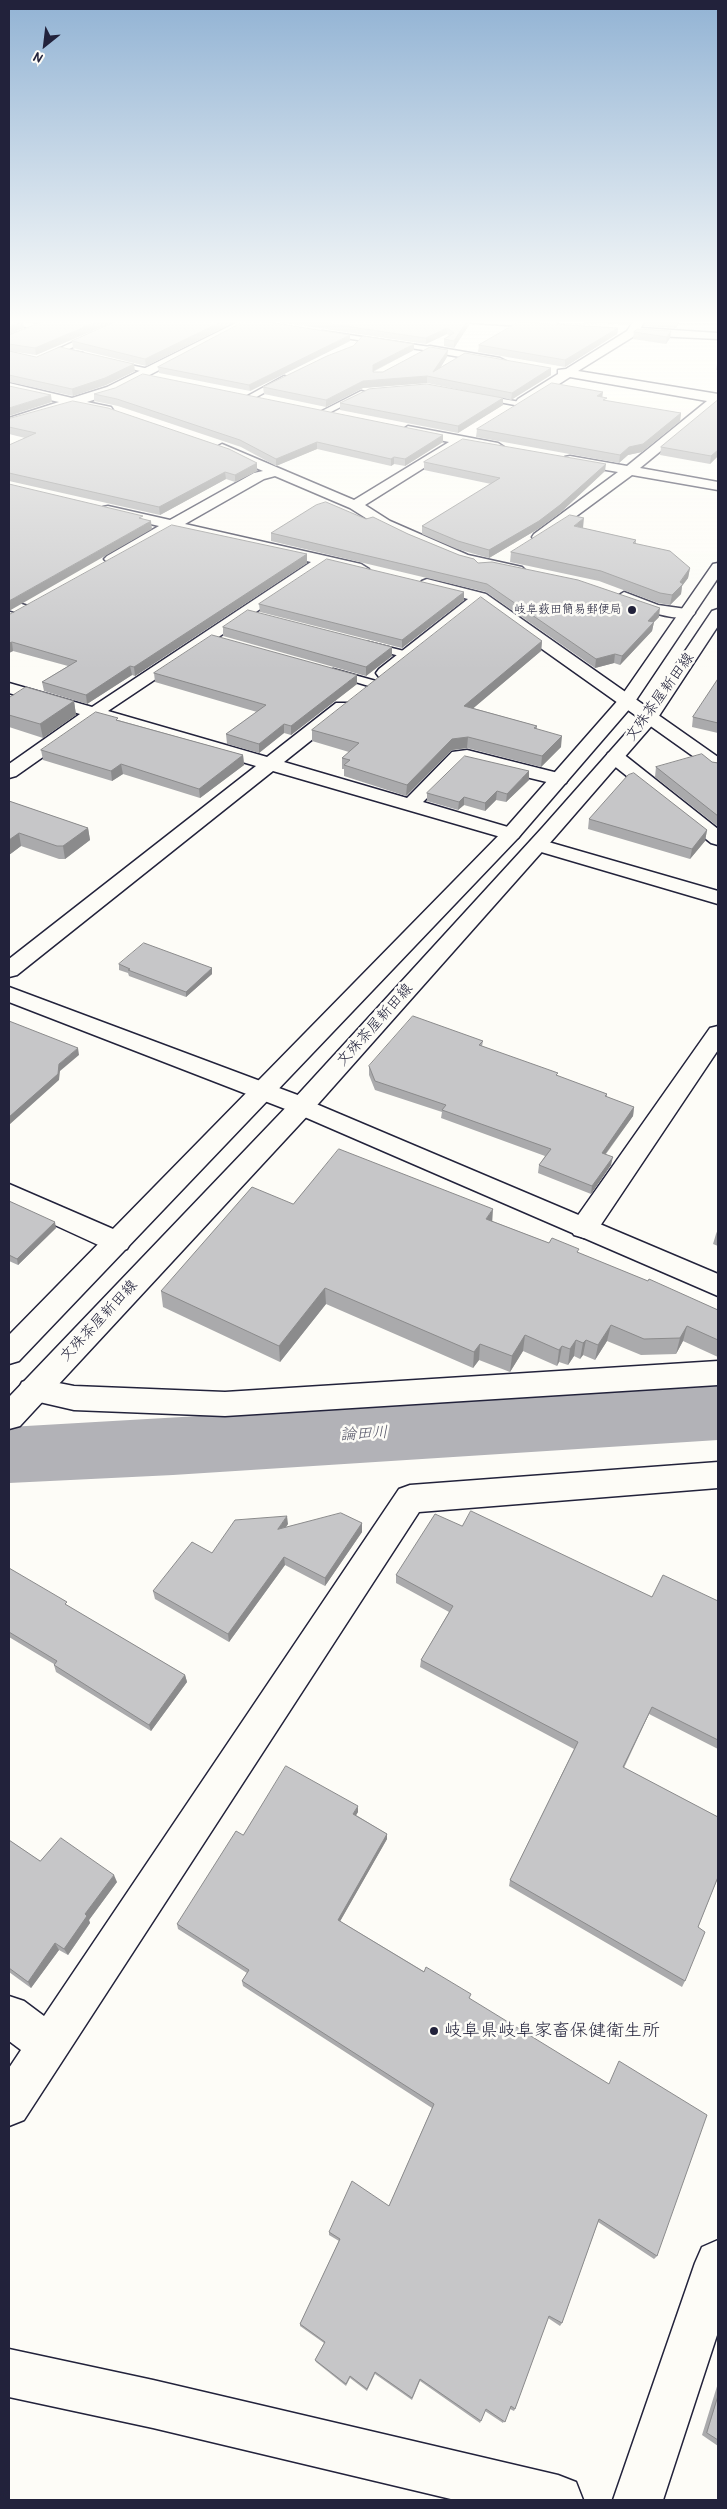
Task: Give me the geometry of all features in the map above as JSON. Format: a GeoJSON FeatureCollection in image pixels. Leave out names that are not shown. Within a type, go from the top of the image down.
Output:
{"type":"FeatureCollection","features":[{"type":"Feature","properties":{"kind":"street"},"geometry":{"type":"LineString","coordinates":[[441,436],[508,448]]}},
{"type":"Feature","properties":{"kind":"street"},"geometry":{"type":"LineString","coordinates":[[355,505],[468,436]]}},
{"type":"Feature","properties":{"kind":"street"},"geometry":{"type":"LineString","coordinates":[[529,543],[630,470],[671,436]]}},
{"type":"Feature","properties":{"kind":"street"},"geometry":{"type":"LineString","coordinates":[[211,444],[235,452],[274,472],[355,505],[385,524],[464,560],[530,573]]}},
{"type":"Feature","properties":{"kind":"street"},"geometry":{"type":"LineString","coordinates":[[555,457],[718,486]]}},
{"type":"Feature","properties":{"kind":"street"},"geometry":{"type":"LineString","coordinates":[[99,567],[259,476],[274,472]]}},
{"type":"Feature","properties":{"kind":"street"},"geometry":{"type":"LineString","coordinates":[[99,508],[376,573]]}},
{"type":"Feature","properties":{"kind":"street"},"geometry":{"type":"LineString","coordinates":[[514,552],[491,566],[453,573],[474,596],[718,765]]}},
{"type":"Feature","properties":{"kind":"street"},"geometry":{"type":"LineString","coordinates":[[9,772],[94,713],[323,561]]}},
{"type":"Feature","properties":{"kind":"street","name":"文殊茶屋新田線"},"geometry":{"type":"LineString","coordinates":[[9,1353],[264,1092],[511,834],[626,702],[718,567]]}},
{"type":"Feature","properties":{"kind":"street"},"geometry":{"type":"LineString","coordinates":[[445,574],[412,581],[474,596]]}},
{"type":"Feature","properties":{"kind":"street"},"geometry":{"type":"LineString","coordinates":[[612,593],[655,609],[687,614]]}},
{"type":"Feature","properties":{"kind":"street"},"geometry":{"type":"LineString","coordinates":[[9,970],[408,655],[474,596]]}},
{"type":"Feature","properties":{"kind":"street"},"geometry":{"type":"LineString","coordinates":[[9,619],[42,600]]}},
{"type":"Feature","properties":{"kind":"street"},"geometry":{"type":"LineString","coordinates":[[9,605],[25,610]]}},
{"type":"Feature","properties":{"kind":"street","name":"文殊茶屋新田線"},"geometry":{"type":"LineString","coordinates":[[10,1415],[302,1106],[538,845],[649,718],[717,617]]}},
{"type":"Feature","properties":{"kind":"street"},"geometry":{"type":"LineString","coordinates":[[9,688],[511,834]]}},
{"type":"Feature","properties":{"kind":"street"},"geometry":{"type":"LineString","coordinates":[[410,805],[459,756],[467,756],[559,779]]}},
{"type":"Feature","properties":{"kind":"street"},"geometry":{"type":"LineString","coordinates":[[615,757],[718,839]]}},
{"type":"Feature","properties":{"kind":"street"},"geometry":{"type":"LineString","coordinates":[[538,845],[718,898]]}},
{"type":"Feature","properties":{"kind":"street"},"geometry":{"type":"LineString","coordinates":[[9,994],[302,1106],[718,1286]]}},
{"type":"Feature","properties":{"kind":"street"},"geometry":{"type":"LineString","coordinates":[[584,1228],[718,1033]]}},
{"type":"Feature","properties":{"kind":"street"},"geometry":{"type":"LineString","coordinates":[[9,1193],[117,1242]]}},
{"type":"Feature","properties":{"kind":"street"},"geometry":{"type":"LineString","coordinates":[[33,1390],[74,1398],[225,1404],[718,1373]]}},
{"type":"Feature","properties":{"kind":"street"},"geometry":{"type":"LineString","coordinates":[[9,2105],[410,1499],[718,1475]]}},
{"type":"Feature","properties":{"kind":"street"},"geometry":{"type":"LineString","coordinates":[[9,2016],[48,2045]]}},
{"type":"Feature","properties":{"kind":"street"},"geometry":{"type":"LineString","coordinates":[[638,2500],[718,2263]]}},
{"type":"Feature","properties":{"kind":"street"},"geometry":{"type":"LineString","coordinates":[[9,2373],[153,2404],[558,2500]]}},
{"type":"Feature","properties":{"kind":"lane"},"geometry":{"type":"LineString","coordinates":[[244,613],[263,618]]}},
{"type":"Feature","properties":{"kind":"lane"},"geometry":{"type":"LineString","coordinates":[[208,637],[227,642]]}},
{"type":"Feature","properties":{"kind":"lane"},"geometry":{"type":"LineString","coordinates":[[360,643],[408,655]]}},
{"type":"Feature","properties":{"kind":"lane"},"geometry":{"type":"LineString","coordinates":[[318,668],[372,683]]}},
{"type":"Feature","properties":{"kind":"building"},"geometry":{"type":"Polygon","coordinates":[[[29,436],[191,436],[229,449],[257,463],[235,475],[225,472],[159,507],[9,473],[9,445],[29,436]]]}},
{"type":"Feature","properties":{"kind":"building"},"geometry":{"type":"Polygon","coordinates":[[[228,436],[441,436],[405,459],[394,457],[391,459],[317,442],[276,459],[240,440],[228,436]]]}},
{"type":"Feature","properties":{"kind":"building"},"geometry":{"type":"Polygon","coordinates":[[[516,436],[653,436],[643,444],[629,447],[620,455],[516,436]]]}},
{"type":"Feature","properties":{"kind":"building"},"geometry":{"type":"Polygon","coordinates":[[[674,436],[718,436],[718,450],[711,456],[661,447],[674,436]]]}},
{"type":"Feature","properties":{"kind":"building"},"geometry":{"type":"Polygon","coordinates":[[[463,439],[606,464],[539,521],[489,550],[458,541],[422,526],[500,478],[424,462],[463,439]]]}},
{"type":"Feature","properties":{"kind":"building"},"geometry":{"type":"Polygon","coordinates":[[[9,484],[143,516],[139,518],[151,521],[9,601],[9,484]]]}},
{"type":"Feature","properties":{"kind":"building"},"geometry":{"type":"Polygon","coordinates":[[[326,502],[366,519],[373,517],[408,534],[459,555],[474,559],[478,563],[492,562],[578,580],[660,608],[648,621],[654,622],[622,656],[615,654],[596,659],[487,584],[271,533],[316,505],[326,502]]]}},
{"type":"Feature","properties":{"kind":"building"},"geometry":{"type":"Polygon","coordinates":[[[570,515],[584,518],[574,526],[636,540],[633,543],[670,551],[690,568],[680,582],[683,584],[672,595],[660,593],[601,571],[511,552],[570,515]]]}},
{"type":"Feature","properties":{"kind":"building"},"geometry":{"type":"Polygon","coordinates":[[[172,525],[307,554],[134,667],[130,666],[86,695],[42,682],[77,661],[12,642],[9,643],[9,615],[172,525]]]}},
{"type":"Feature","properties":{"kind":"building"},"geometry":{"type":"Polygon","coordinates":[[[327,559],[464,592],[402,640],[259,604],[327,559]]]}},
{"type":"Feature","properties":{"kind":"building"},"geometry":{"type":"Polygon","coordinates":[[[481,597],[542,641],[464,706],[537,726],[534,728],[562,736],[542,756],[468,737],[452,739],[407,785],[344,765],[350,760],[342,758],[359,743],[312,730],[481,597]]]}},
{"type":"Feature","properties":{"kind":"building"},"geometry":{"type":"Polygon","coordinates":[[[248,610],[392,647],[366,667],[223,627],[248,610]]]}},
{"type":"Feature","properties":{"kind":"building"},"geometry":{"type":"Polygon","coordinates":[[[212,635],[357,675],[291,726],[284,724],[259,744],[226,734],[266,705],[154,673],[212,635]]]}},
{"type":"Feature","properties":{"kind":"building"},"geometry":{"type":"Polygon","coordinates":[[[718,679],[718,723],[693,717],[718,679]]]}},
{"type":"Feature","properties":{"kind":"building"},"geometry":{"type":"Polygon","coordinates":[[[26,687],[74,701],[40,724],[9,715],[9,698],[26,687]]]}},
{"type":"Feature","properties":{"kind":"building"},"geometry":{"type":"Polygon","coordinates":[[[96,712],[118,718],[116,720],[243,755],[199,789],[121,764],[111,771],[41,750],[96,712]]]}},
{"type":"Feature","properties":{"kind":"building"},"geometry":{"type":"Polygon","coordinates":[[[702,754],[712,762],[718,763],[718,816],[656,767],[702,754]]]}},
{"type":"Feature","properties":{"kind":"building"},"geometry":{"type":"Polygon","coordinates":[[[465,756],[529,771],[507,794],[497,791],[485,803],[464,797],[459,802],[427,793],[465,756]]]}},
{"type":"Feature","properties":{"kind":"building"},"geometry":{"type":"Polygon","coordinates":[[[634,773],[707,830],[692,849],[589,819],[628,775],[634,773]]]}},
{"type":"Feature","properties":{"kind":"building"},"geometry":{"type":"Polygon","coordinates":[[[9,801],[88,828],[63,846],[57,846],[19,833],[9,840],[9,801]]]}},
{"type":"Feature","properties":{"kind":"building"},"geometry":{"type":"Polygon","coordinates":[[[144,943],[212,968],[186,992],[128,970],[130,969],[119,964],[144,943]]]}},
{"type":"Feature","properties":{"kind":"building"},"geometry":{"type":"Polygon","coordinates":[[[413,1016],[483,1041],[479,1045],[558,1073],[556,1075],[607,1094],[605,1096],[634,1107],[602,1153],[613,1157],[592,1186],[539,1165],[551,1149],[442,1110],[446,1105],[375,1081],[369,1066],[413,1016]]]}},
{"type":"Feature","properties":{"kind":"building"},"geometry":{"type":"Polygon","coordinates":[[[9,1021],[78,1048],[59,1064],[58,1074],[9,1117],[9,1021]]]}},
{"type":"Feature","properties":{"kind":"building"},"geometry":{"type":"Polygon","coordinates":[[[339,1149],[493,1209],[486,1219],[549,1243],[552,1238],[579,1249],[577,1252],[648,1281],[649,1279],[718,1310],[718,1340],[687,1326],[680,1338],[644,1339],[611,1325],[598,1345],[586,1340],[583,1343],[576,1340],[570,1349],[562,1346],[559,1350],[525,1335],[512,1356],[480,1344],[474,1352],[325,1288],[279,1346],[161,1291],[252,1187],[293,1204],[339,1149]]]}},
{"type":"Feature","properties":{"kind":"building"},"geometry":{"type":"Polygon","coordinates":[[[9,1201],[55,1222],[17,1259],[9,1255],[9,1201]]]}},
{"type":"Feature","properties":{"kind":"building"},"geometry":{"type":"Polygon","coordinates":[[[471,1511],[652,1597],[663,1575],[718,1601],[718,1740],[652,1707],[623,1767],[718,1817],[718,1877],[698,1927],[705,1932],[685,1981],[510,1880],[578,1742],[421,1660],[453,1606],[396,1575],[435,1514],[462,1526],[471,1511]]]}},
{"type":"Feature","properties":{"kind":"building"},"geometry":{"type":"Polygon","coordinates":[[[341,1513],[362,1523],[325,1578],[284,1557],[228,1634],[153,1591],[192,1542],[212,1553],[235,1520],[287,1516],[278,1529],[341,1513]]]}},
{"type":"Feature","properties":{"kind":"building"},"geometry":{"type":"Polygon","coordinates":[[[9,1568],[67,1602],[65,1604],[185,1675],[149,1725],[54,1665],[57,1661],[9,1632],[9,1568]]]}},
{"type":"Feature","properties":{"kind":"building"},"geometry":{"type":"Polygon","coordinates":[[[286,1766],[358,1806],[353,1814],[387,1834],[338,1920],[424,1972],[426,1967],[471,1994],[469,1998],[609,2084],[619,2061],[707,2115],[657,2256],[599,2219],[562,2323],[549,2316],[515,2409],[511,2406],[505,2422],[486,2409],[481,2421],[420,2379],[412,2398],[375,2372],[367,2389],[350,2376],[346,2384],[315,2360],[325,2342],[300,2324],[340,2239],[329,2232],[352,2181],[389,2206],[434,2104],[242,1981],[249,1970],[177,1924],[236,1831],[243,1835],[286,1766]]]}},
{"type":"Feature","properties":{"kind":"building"},"geometry":{"type":"Polygon","coordinates":[[[61,1838],[114,1875],[85,1914],[87,1916],[64,1949],[55,1943],[28,1982],[9,1968],[9,1840],[40,1861],[61,1838]]]}},
{"type":"Feature","properties":{"kind":"building"},"geometry":{"type":"Polygon","coordinates":[[[718,2396],[718,2440],[707,2433],[718,2396]]]}},
{"type":"Feature","properties":{"kind":"waterway","name":"論田川"},"geometry":{"type":"LineString","coordinates":[[9,1455],[173,1447],[718,1413]]}},
{"type":"Feature","properties":{"kind":"place","name":"岐阜薮田簡易郵便局"},"geometry":{"type":"Point","coordinates":[632,610]}},
{"type":"Feature","properties":{"kind":"place","name":"岐阜県岐阜家畜保健衛生所"},"geometry":{"type":"Point","coordinates":[434,2031]}}]}
